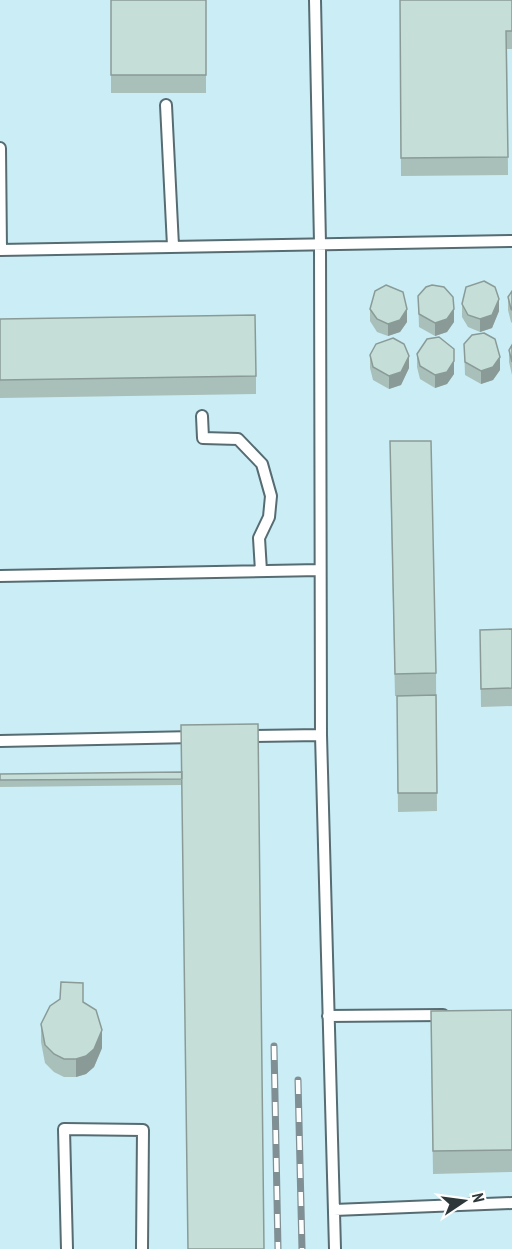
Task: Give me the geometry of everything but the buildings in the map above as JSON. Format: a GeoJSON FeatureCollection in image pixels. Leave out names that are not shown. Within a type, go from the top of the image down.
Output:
{"type":"FeatureCollection","features":[{"type":"Feature","properties":{"kind":"lane"},"geometry":{"type":"LineString","coordinates":[[315,0],[320,243],[321,735],[335,1249]]}},
{"type":"Feature","properties":{"kind":"lane"},"geometry":{"type":"LineString","coordinates":[[166,105],[173,246]]}},
{"type":"Feature","properties":{"kind":"lane"},"geometry":{"type":"LineString","coordinates":[[0,148],[1,250],[512,241]]}},
{"type":"Feature","properties":{"kind":"lane"},"geometry":{"type":"LineString","coordinates":[[202,416],[203,438],[238,439],[262,464],[271,496],[269,517],[259,538],[261,571]]}},
{"type":"Feature","properties":{"kind":"lane"},"geometry":{"type":"LineString","coordinates":[[0,576],[320,570]]}},
{"type":"Feature","properties":{"kind":"lane"},"geometry":{"type":"LineString","coordinates":[[230,737],[321,735]]}},
{"type":"Feature","properties":{"kind":"lane"},"geometry":{"type":"LineString","coordinates":[[0,741],[207,737]]}},
{"type":"Feature","properties":{"kind":"lane"},"geometry":{"type":"LineString","coordinates":[[328,1016],[456,1015]]}},
{"type":"Feature","properties":{"kind":"lane"},"geometry":{"type":"LineString","coordinates":[[67,1249],[64,1129],[143,1130],[142,1249]]}},
{"type":"Feature","properties":{"kind":"lane"},"geometry":{"type":"LineString","coordinates":[[334,1210],[512,1203]]}},
{"type":"Feature","properties":{"kind":"shaded area"},"geometry":{"type":"Polygon","coordinates":[[[0,0],[512,0],[512,1249],[0,1249],[0,0]]]}},
{"type":"Feature","properties":{"kind":"railway"},"geometry":{"type":"LineString","coordinates":[[274,1046],[278,1249]]}},
{"type":"Feature","properties":{"kind":"railway"},"geometry":{"type":"LineString","coordinates":[[298,1080],[302,1249]]}}]}
